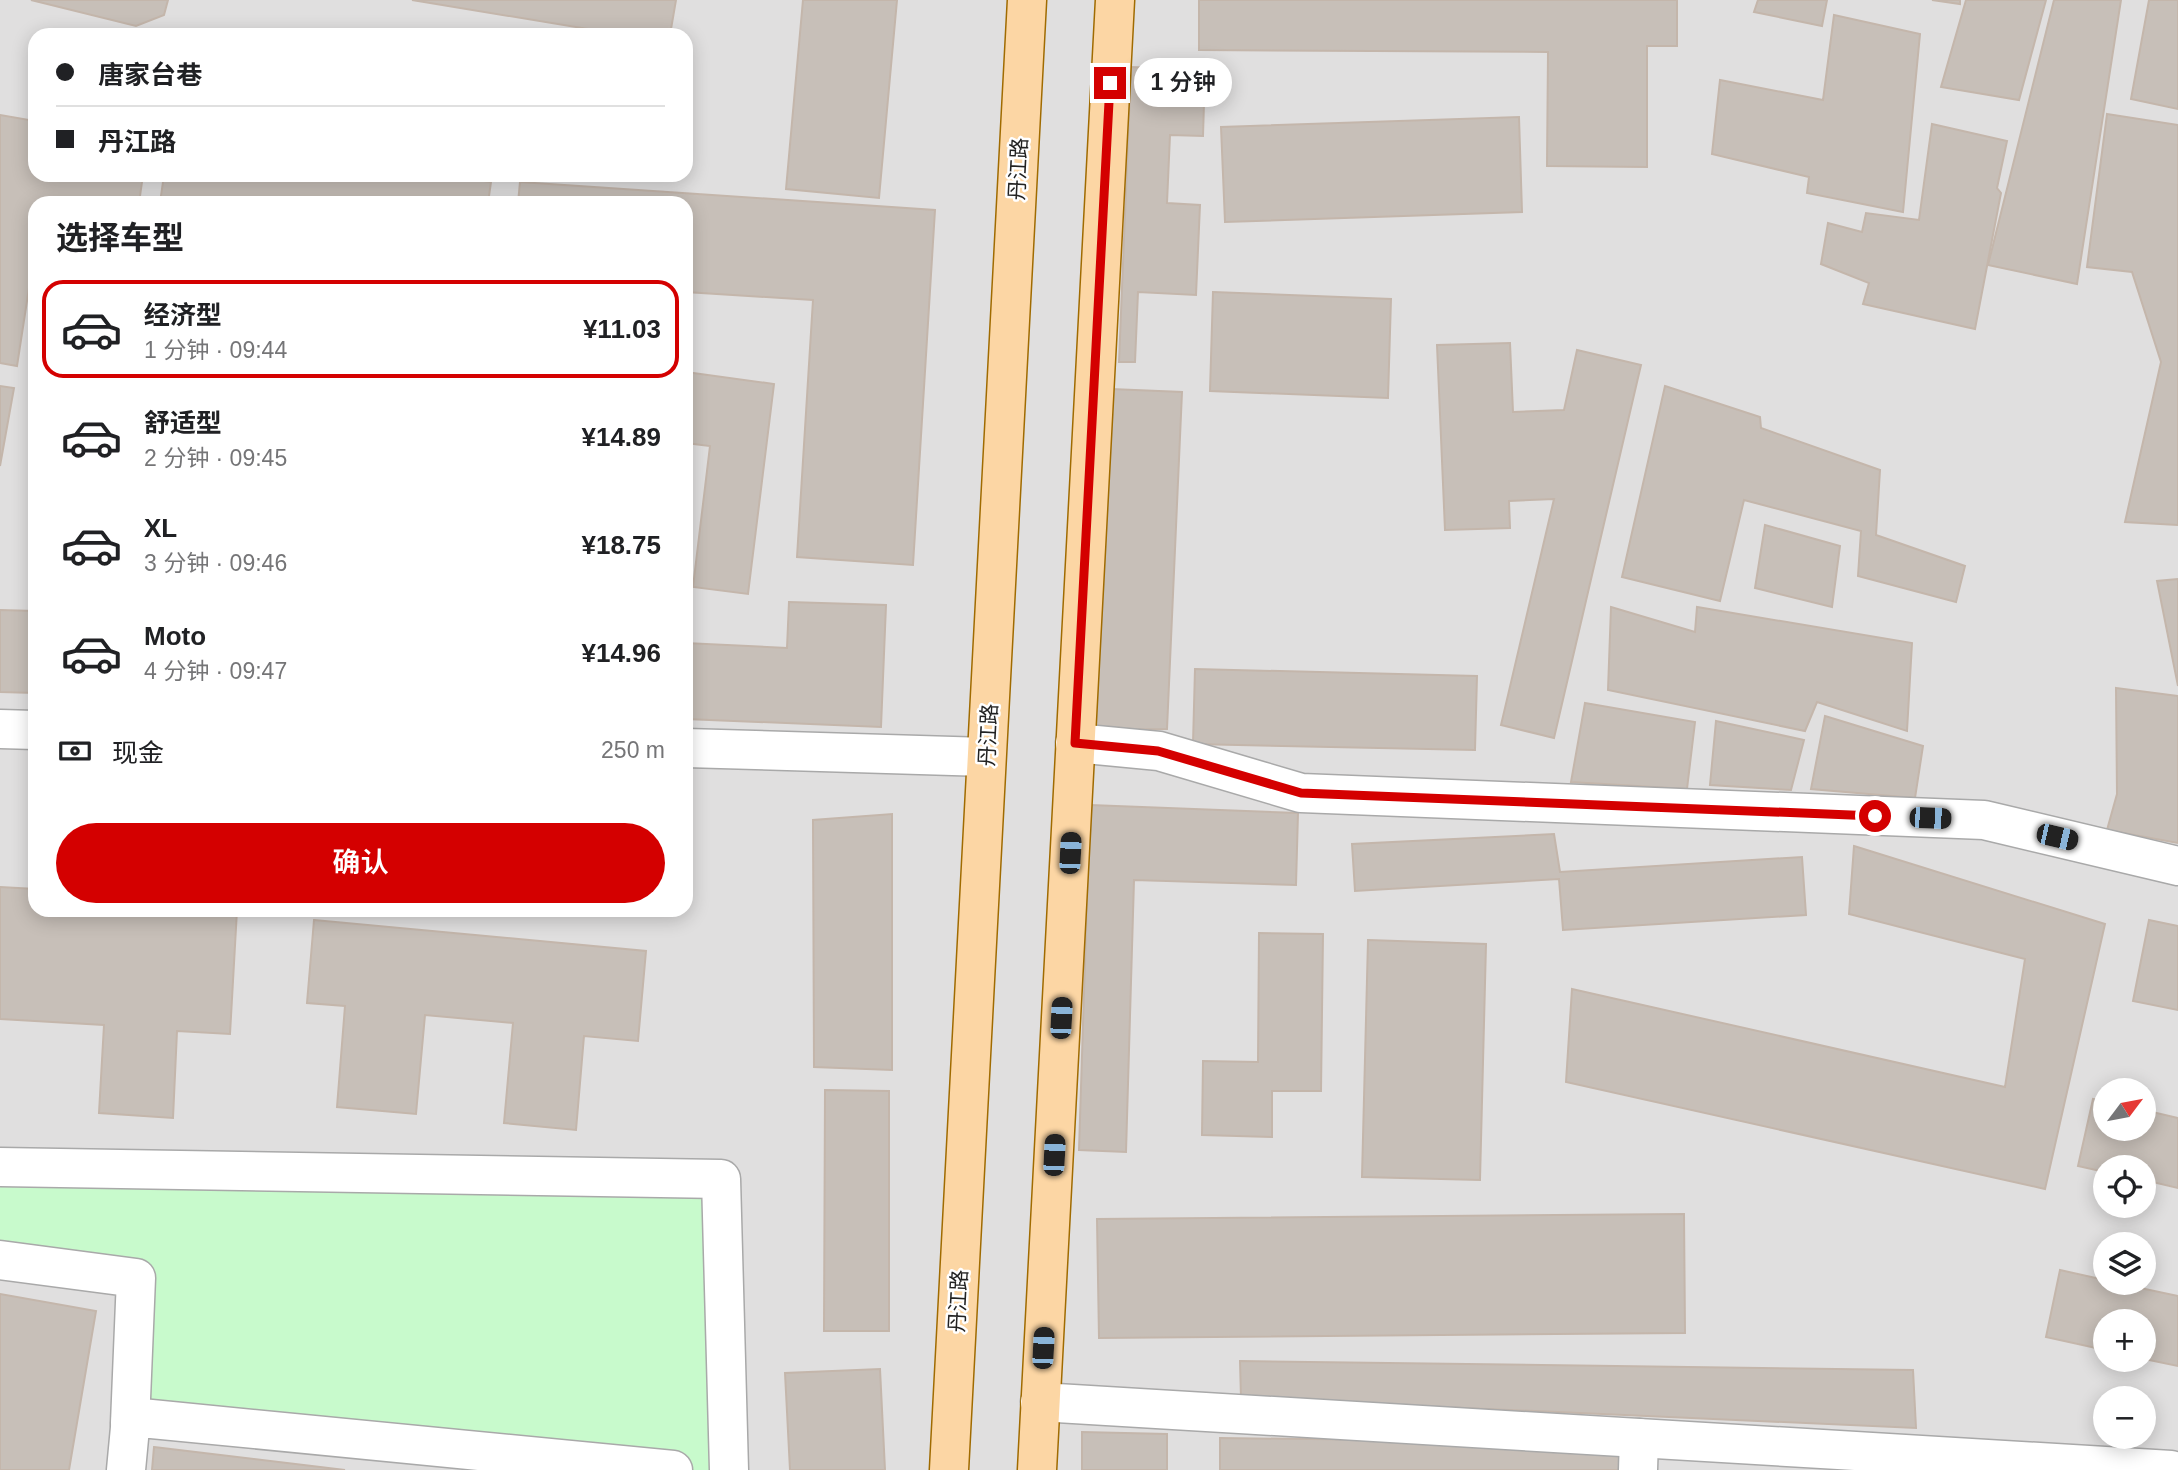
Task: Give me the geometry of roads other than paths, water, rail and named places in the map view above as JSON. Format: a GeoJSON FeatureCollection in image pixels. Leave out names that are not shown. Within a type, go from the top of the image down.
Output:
{"type":"FeatureCollection","features":[{"type":"Feature","properties":{"kind":"main road","name":"丹江路"},"geometry":{"type":"LineString","coordinates":[[949,1470],[1027,0]]}},
{"type":"Feature","properties":{"kind":"main road"},"geometry":{"type":"LineString","coordinates":[[1037,1470],[1115,0]]}},
{"type":"Feature","properties":{"kind":"street"},"geometry":{"type":"LineString","coordinates":[[0,729],[28,730]]}},
{"type":"Feature","properties":{"kind":"street"},"geometry":{"type":"LineString","coordinates":[[1075,743],[1158,751],[1301,793],[1984,821],[2178,866]]}},
{"type":"Feature","properties":{"kind":"street"},"geometry":{"type":"LineString","coordinates":[[693,748],[986,757]]}},
{"type":"Feature","properties":{"kind":"street"},"geometry":{"type":"LineString","coordinates":[[0,1167],[721,1179],[729,1470]]}},
{"type":"Feature","properties":{"kind":"street"},"geometry":{"type":"LineString","coordinates":[[0,1260],[136,1279],[126,1470]]}},
{"type":"Feature","properties":{"kind":"street"},"geometry":{"type":"LineString","coordinates":[[1040,1402],[1639,1454],[2171,1470]]}},
{"type":"Feature","properties":{"kind":"street"},"geometry":{"type":"LineString","coordinates":[[130,1423],[131,1417],[673,1470]]}}]}
